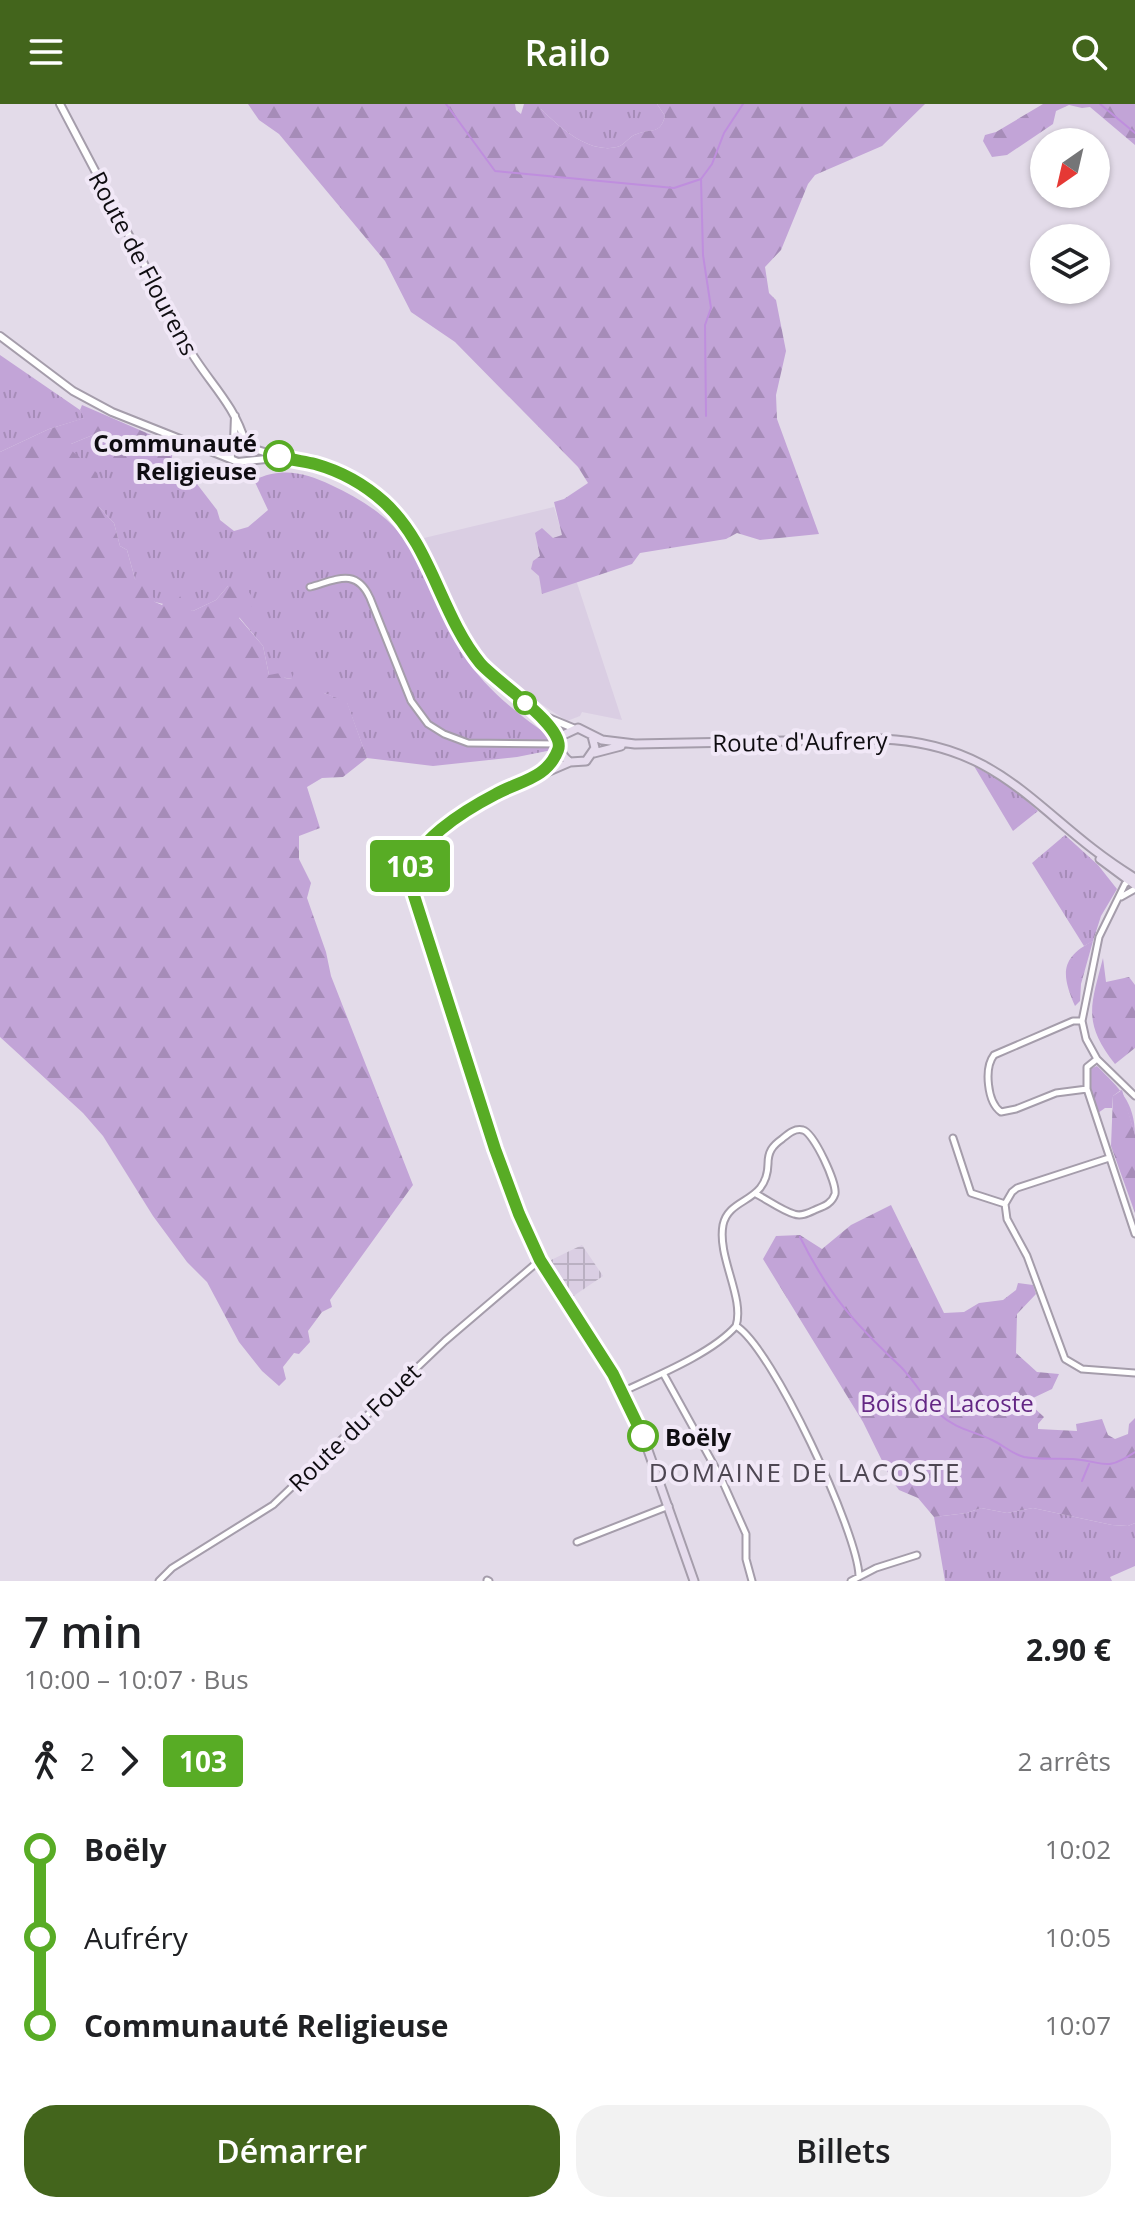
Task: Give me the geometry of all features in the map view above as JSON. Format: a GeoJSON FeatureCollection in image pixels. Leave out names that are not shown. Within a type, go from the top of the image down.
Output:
{"type":"FeatureCollection","features":[{"type":"Feature","properties":{"kind":"main road"},"geometry":{"type":"LineString","coordinates":[[532,779],[551,762],[560,744],[567,731],[573,728],[584,729],[592,736],[594,753],[581,763],[570,762],[565,759],[560,744]]}},
{"type":"Feature","properties":{"kind":"main road","name":"Route d'Aufrery"},"geometry":{"type":"LineString","coordinates":[[592,736],[609,742],[635,744],[882,739],[919,742],[962,754],[1014,783],[1079,837],[1099,858],[1133,882]]}},
{"type":"Feature","properties":{"kind":"main road","name":"Route d'Aufrery"},"geometry":{"type":"LineString","coordinates":[[594,753],[635,744]]}},
{"type":"Feature","properties":{"kind":"main road"},"geometry":{"type":"LineString","coordinates":[[570,762],[496,794],[450,824],[418,850],[409,872],[411,891],[501,1168],[540,1260],[601,1354],[643,1436],[694,1581]]}},
{"type":"Feature","properties":{"kind":"street","name":"Route de Flourens"},"geometry":{"type":"LineString","coordinates":[[60,104],[190,352],[229,404],[247,444]]}},
{"type":"Feature","properties":{"kind":"street"},"geometry":{"type":"LineString","coordinates":[[0,336],[50,375],[92,402],[238,462],[284,458]]}},
{"type":"Feature","properties":{"kind":"street"},"geometry":{"type":"LineString","coordinates":[[231,458],[235,416]]}},
{"type":"Feature","properties":{"kind":"street"},"geometry":{"type":"LineString","coordinates":[[198,447],[247,444],[284,458],[314,464],[348,477],[393,511],[418,544],[467,645],[488,672],[555,730],[560,744],[468,743],[432,727],[422,719],[411,701],[361,582],[346,577],[310,587]]}},
{"type":"Feature","properties":{"kind":"street"},"geometry":{"type":"LineString","coordinates":[[247,444],[251,452],[247,459]]}},
{"type":"Feature","properties":{"kind":"street"},"geometry":{"type":"LineString","coordinates":[[534,710],[573,728]]}},
{"type":"Feature","properties":{"kind":"street"},"geometry":{"type":"LineString","coordinates":[[1133,882],[1107,917],[1099,937],[1082,1021],[1086,1039],[1097,1059],[1135,1096]]}},
{"type":"Feature","properties":{"kind":"street"},"geometry":{"type":"LineString","coordinates":[[1120,898],[1133,882]]}},
{"type":"Feature","properties":{"kind":"street"},"geometry":{"type":"LineString","coordinates":[[1082,1021],[1073,1021],[994,1055],[988,1067],[992,1102],[1001,1112],[1056,1093],[1087,1089]]}},
{"type":"Feature","properties":{"kind":"street"},"geometry":{"type":"LineString","coordinates":[[1097,1059],[1087,1067],[1087,1089],[1135,1234]]}},
{"type":"Feature","properties":{"kind":"street"},"geometry":{"type":"LineString","coordinates":[[622,1392],[724,1338],[736,1326],[739,1309],[729,1280],[724,1221],[733,1209],[756,1194],[765,1179],[768,1156],[774,1145],[793,1131],[802,1130],[811,1135],[834,1185],[835,1194],[829,1203],[806,1214],[796,1215],[756,1194]]}},
{"type":"Feature","properties":{"kind":"street"},"geometry":{"type":"LineString","coordinates":[[953,1138],[971,1193],[1005,1204]]}},
{"type":"Feature","properties":{"kind":"street"},"geometry":{"type":"LineString","coordinates":[[1109,1158],[1017,1188],[1005,1204],[1007,1219],[1027,1256],[1065,1359],[1082,1369],[1135,1373]]}},
{"type":"Feature","properties":{"kind":"street","name":"Route du Fouet"},"geometry":{"type":"LineString","coordinates":[[159,1581],[172,1568],[273,1505],[445,1341],[540,1260]]}},
{"type":"Feature","properties":{"kind":"street"},"geometry":{"type":"LineString","coordinates":[[736,1326],[750,1338],[766,1362],[810,1444],[838,1504],[859,1576]]}},
{"type":"Feature","properties":{"kind":"street"},"geometry":{"type":"LineString","coordinates":[[663,1373],[721,1478],[746,1534],[746,1559],[752,1581]]}},
{"type":"Feature","properties":{"kind":"street"},"geometry":{"type":"LineString","coordinates":[[577,1542],[669,1506]]}},
{"type":"Feature","properties":{"kind":"street"},"geometry":{"type":"LineString","coordinates":[[851,1581],[917,1555]]}},
{"type":"Feature","properties":{"kind":"shaded area"},"geometry":{"type":"Polygon","coordinates":[[[554,507],[622,720],[582,712],[580,716],[567,721],[508,682],[490,665],[469,635],[446,593],[424,538],[554,507]]]}},
{"type":"Feature","properties":{"kind":"shaded area"},"geometry":{"type":"Polygon","coordinates":[[[582,1245],[603,1276],[572,1297],[549,1261],[582,1245]]]}},
{"type":"Feature","properties":{"kind":"green space"},"geometry":{"type":"Polygon","coordinates":[[[248,104],[515,104],[521,114],[524,104],[541,104],[541,109],[575,137],[596,147],[606,148],[620,146],[634,135],[660,126],[665,116],[657,104],[925,104],[882,146],[815,175],[808,184],[781,250],[765,267],[769,293],[776,300],[786,351],[776,395],[777,419],[819,534],[760,540],[737,533],[726,539],[640,553],[632,564],[542,594],[539,576],[531,569],[533,561],[540,556],[535,533],[542,528],[553,538],[562,535],[554,502],[588,483],[578,467],[455,342],[411,312],[385,261],[279,134],[259,120],[248,104]]]}},
{"type":"Feature","properties":{"kind":"green space"},"geometry":{"type":"Polygon","coordinates":[[[541,104],[657,104],[665,116],[658,128],[634,135],[620,146],[606,148],[596,147],[575,137],[541,109],[541,104]]]}},
{"type":"Feature","properties":{"kind":"green space"},"geometry":{"type":"Polygon","coordinates":[[[1043,104],[1135,104],[1135,145],[1090,107],[1069,105],[1056,111],[1053,124],[1047,128],[1030,128],[1030,140],[1007,155],[992,157],[983,141],[985,135],[996,132],[1043,104]]]}},
{"type":"Feature","properties":{"kind":"green space"},"geometry":{"type":"Polygon","coordinates":[[[0,355],[80,410],[85,418],[49,429],[0,452],[0,355]]]}},
{"type":"Feature","properties":{"kind":"green space"},"geometry":{"type":"Polygon","coordinates":[[[82,405],[172,444],[172,463],[163,468],[157,464],[134,469],[122,475],[112,466],[114,437],[100,432],[71,444],[71,450],[97,473],[104,498],[99,507],[114,523],[120,546],[127,550],[135,579],[148,583],[155,602],[162,605],[170,595],[180,596],[186,608],[193,611],[216,600],[228,586],[243,584],[256,602],[239,618],[263,646],[269,675],[280,673],[292,679],[294,672],[304,664],[310,669],[311,680],[322,685],[324,693],[347,702],[367,758],[343,777],[322,778],[307,787],[320,828],[299,836],[299,859],[311,883],[307,898],[331,976],[413,1185],[330,1300],[332,1307],[322,1312],[308,1331],[310,1342],[299,1354],[294,1353],[283,1367],[286,1379],[279,1386],[262,1371],[239,1342],[207,1282],[187,1262],[153,1216],[103,1136],[83,1113],[0,1037],[0,452],[49,429],[84,418],[80,410],[82,405]]]}},
{"type":"Feature","properties":{"kind":"green space"},"geometry":{"type":"Polygon","coordinates":[[[100,432],[114,437],[134,469],[157,464],[163,468],[167,466],[197,484],[217,510],[220,520],[234,531],[248,527],[268,510],[254,480],[274,473],[312,477],[374,509],[408,544],[455,641],[472,667],[503,700],[552,738],[552,750],[433,766],[367,758],[347,703],[292,679],[269,675],[263,646],[239,617],[239,586],[228,586],[216,600],[193,611],[155,602],[135,579],[127,550],[120,546],[114,523],[99,507],[70,449],[71,444],[100,432]]]}},
{"type":"Feature","properties":{"kind":"green space"},"geometry":{"type":"Polygon","coordinates":[[[974,766],[1010,786],[1038,811],[1013,831],[974,766]]]}},
{"type":"Feature","properties":{"kind":"green space"},"geometry":{"type":"Polygon","coordinates":[[[1065,835],[1098,865],[1117,889],[1101,916],[1093,941],[1084,946],[1032,863],[1065,835]]]}},
{"type":"Feature","properties":{"kind":"green space"},"geometry":{"type":"Polygon","coordinates":[[[1093,941],[1081,984],[1080,1001],[1075,1006],[1066,969],[1074,954],[1093,941]]]}},
{"type":"Feature","properties":{"kind":"green space"},"geometry":{"type":"Polygon","coordinates":[[[1103,958],[1106,982],[1129,977],[1135,985],[1135,1048],[1115,1064],[1098,1036],[1092,1013],[1103,958]]]}},
{"type":"Feature","properties":{"kind":"green space"},"geometry":{"type":"Polygon","coordinates":[[[1097,1066],[1120,1091],[1113,1096],[1112,1108],[1098,1113],[1088,1078],[1090,1069],[1097,1066]]]}},
{"type":"Feature","properties":{"kind":"green space"},"geometry":{"type":"Polygon","coordinates":[[[1122,1090],[1135,1135],[1135,1213],[1111,1146],[1113,1096],[1122,1090]]]}},
{"type":"Feature","properties":{"kind":"green space"},"geometry":{"type":"Polygon","coordinates":[[[1122,1093],[1132,1113],[1135,1135],[1122,1093]]]}},
{"type":"Feature","properties":{"kind":"green space","name":"Bois de Lacoste"},"geometry":{"type":"Polygon","coordinates":[[[891,1205],[944,1313],[964,1312],[979,1303],[1003,1300],[1016,1290],[1018,1283],[1033,1285],[1036,1294],[1017,1314],[1016,1353],[1037,1372],[1059,1374],[1052,1389],[1033,1398],[1032,1406],[1044,1417],[1038,1429],[1077,1431],[1076,1424],[1102,1419],[1108,1435],[1115,1439],[1128,1434],[1129,1424],[1135,1418],[1135,1523],[1112,1525],[1033,1508],[1007,1513],[981,1508],[934,1517],[918,1498],[899,1490],[863,1422],[763,1259],[776,1236],[800,1235],[822,1249],[851,1225],[891,1205]]]}},
{"type":"Feature","properties":{"kind":"green space"},"geometry":{"type":"Polygon","coordinates":[[[981,1508],[1007,1513],[1033,1508],[1112,1525],[1135,1523],[1135,1566],[1110,1577],[1112,1581],[945,1581],[934,1517],[981,1508]]]}},
{"type":"Feature","properties":{"kind":"waterway"},"geometry":{"type":"LineString","coordinates":[[446,104],[495,171],[674,188],[701,179]]}},
{"type":"Feature","properties":{"kind":"waterway"},"geometry":{"type":"LineString","coordinates":[[706,416],[705,325],[711,308],[703,255],[701,179],[712,164],[724,133],[743,104]]}},
{"type":"Feature","properties":{"kind":"waterway"},"geometry":{"type":"LineString","coordinates":[[1100,104],[1135,133]]}},
{"type":"Feature","properties":{"kind":"waterway"},"geometry":{"type":"LineString","coordinates":[[800,1237],[821,1276],[844,1307],[905,1371],[938,1413],[952,1423],[1024,1457],[1110,1464],[1135,1452]]}},
{"type":"Feature","properties":{"kind":"waterway"},"geometry":{"type":"LineString","coordinates":[[1082,1481],[1089,1464]]}},
{"type":"Feature","properties":{"kind":"bus line","name":"103"},"geometry":{"type":"LineString","coordinates":[[279,456],[314,464],[348,477],[393,511],[418,544],[467,645],[488,672],[550,725],[560,740],[551,762],[532,779],[482,802],[418,850],[410,865],[409,880],[495,1149],[519,1214],[540,1260],[613,1374],[643,1436]]}},
{"type":"Feature","properties":{"kind":"place","name":"Communauté Religieuse"},"geometry":{"type":"Point","coordinates":[279,456]}},
{"type":"Feature","properties":{"kind":"place","name":"Boëly"},"geometry":{"type":"Point","coordinates":[643,1436]}},
{"type":"Feature","properties":{"kind":"district","name":"DOMAINE DE LACOSTE"},"geometry":{"type":"Point","coordinates":[805,1472]}}]}
